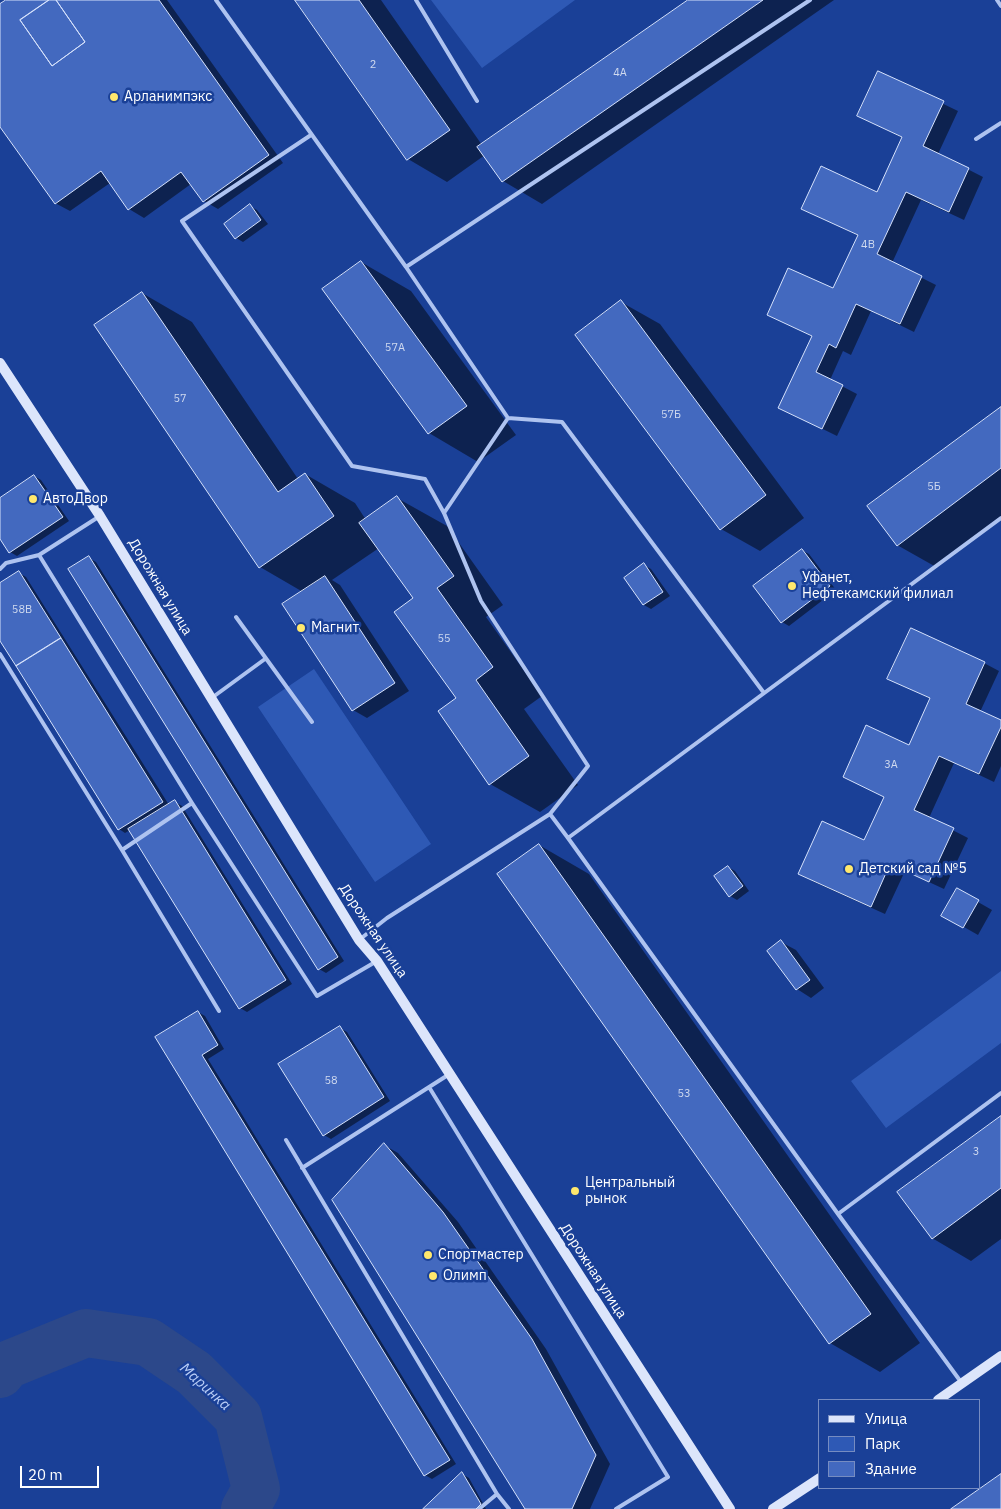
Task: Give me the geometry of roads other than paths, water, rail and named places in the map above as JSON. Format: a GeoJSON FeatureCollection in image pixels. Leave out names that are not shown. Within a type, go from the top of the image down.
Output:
{"type":"FeatureCollection","features":[{"type":"Feature","properties":{"kind":"main road","name":"Дорожная улица"},"geometry":{"type":"LineString","coordinates":[[0,363],[100,516],[359,940],[377,961],[730,1509]]}},
{"type":"Feature","properties":{"kind":"main road"},"geometry":{"type":"LineString","coordinates":[[940,1399],[1001,1356]]}},
{"type":"Feature","properties":{"kind":"main road"},"geometry":{"type":"LineString","coordinates":[[773,1509],[818,1479]]}},
{"type":"Feature","properties":{"kind":"lane"},"geometry":{"type":"LineString","coordinates":[[216,0],[406,267],[508,418]]}},
{"type":"Feature","properties":{"kind":"lane"},"geometry":{"type":"LineString","coordinates":[[416,0],[477,102]]}},
{"type":"Feature","properties":{"kind":"lane"},"geometry":{"type":"LineString","coordinates":[[406,267],[810,0]]}},
{"type":"Feature","properties":{"kind":"lane"},"geometry":{"type":"LineString","coordinates":[[997,0],[1001,6]]}},
{"type":"Feature","properties":{"kind":"lane"},"geometry":{"type":"LineString","coordinates":[[976,139],[1001,123]]}},
{"type":"Feature","properties":{"kind":"lane"},"geometry":{"type":"LineString","coordinates":[[311,135],[182,221],[352,466],[425,479],[444,513],[481,601],[588,766],[550,814],[387,918],[359,940]]}},
{"type":"Feature","properties":{"kind":"lane"},"geometry":{"type":"LineString","coordinates":[[444,513],[508,418]]}},
{"type":"Feature","properties":{"kind":"lane"},"geometry":{"type":"LineString","coordinates":[[508,418],[562,422],[764,693]]}},
{"type":"Feature","properties":{"kind":"lane"},"geometry":{"type":"LineString","coordinates":[[0,569],[6,563],[39,555],[100,516]]}},
{"type":"Feature","properties":{"kind":"lane"},"geometry":{"type":"LineString","coordinates":[[568,838],[1001,518]]}},
{"type":"Feature","properties":{"kind":"lane"},"geometry":{"type":"LineString","coordinates":[[39,555],[192,803],[317,996],[377,961]]}},
{"type":"Feature","properties":{"kind":"lane"},"geometry":{"type":"LineString","coordinates":[[236,617],[312,722]]}},
{"type":"Feature","properties":{"kind":"lane"},"geometry":{"type":"LineString","coordinates":[[0,654],[122,850],[219,1011]]}},
{"type":"Feature","properties":{"kind":"lane"},"geometry":{"type":"LineString","coordinates":[[211,698],[265,659]]}},
{"type":"Feature","properties":{"kind":"lane"},"geometry":{"type":"LineString","coordinates":[[122,850],[192,803]]}},
{"type":"Feature","properties":{"kind":"lane"},"geometry":{"type":"LineString","coordinates":[[550,814],[962,1384]]}},
{"type":"Feature","properties":{"kind":"lane"},"geometry":{"type":"LineString","coordinates":[[302,1168],[450,1074]]}},
{"type":"Feature","properties":{"kind":"lane"},"geometry":{"type":"LineString","coordinates":[[429,1087],[668,1477],[616,1509]]}},
{"type":"Feature","properties":{"kind":"lane"},"geometry":{"type":"LineString","coordinates":[[838,1214],[1001,1092]]}},
{"type":"Feature","properties":{"kind":"lane"},"geometry":{"type":"LineString","coordinates":[[286,1140],[497,1494],[509,1509]]}},
{"type":"Feature","properties":{"kind":"lane"},"geometry":{"type":"LineString","coordinates":[[479,1509],[497,1494]]}},
{"type":"Feature","properties":{"kind":"waterway","name":"Маринка"},"geometry":{"type":"LineString","coordinates":[[0,1374],[7,1365],[86,1333],[148,1342],[194,1373],[238,1417],[256,1489],[245,1509]]}},
{"type":"Feature","properties":{"kind":"place","name":"Арланимпэкс"},"geometry":{"type":"Point","coordinates":[114,97]}},
{"type":"Feature","properties":{"kind":"place","name":"АвтоДвор"},"geometry":{"type":"Point","coordinates":[33,499]}},
{"type":"Feature","properties":{"kind":"place","name":"Уфанет, Нефтекамский филиал"},"geometry":{"type":"Point","coordinates":[792,586]}},
{"type":"Feature","properties":{"kind":"place","name":"Магнит"},"geometry":{"type":"Point","coordinates":[301,628]}},
{"type":"Feature","properties":{"kind":"place","name":"Детский сад №5"},"geometry":{"type":"Point","coordinates":[849,869]}},
{"type":"Feature","properties":{"kind":"place","name":"Центральный рынок"},"geometry":{"type":"Point","coordinates":[575,1191]}},
{"type":"Feature","properties":{"kind":"place","name":"Спортмастер"},"geometry":{"type":"Point","coordinates":[428,1255]}},
{"type":"Feature","properties":{"kind":"place","name":"Олимп"},"geometry":{"type":"Point","coordinates":[433,1276]}}]}
